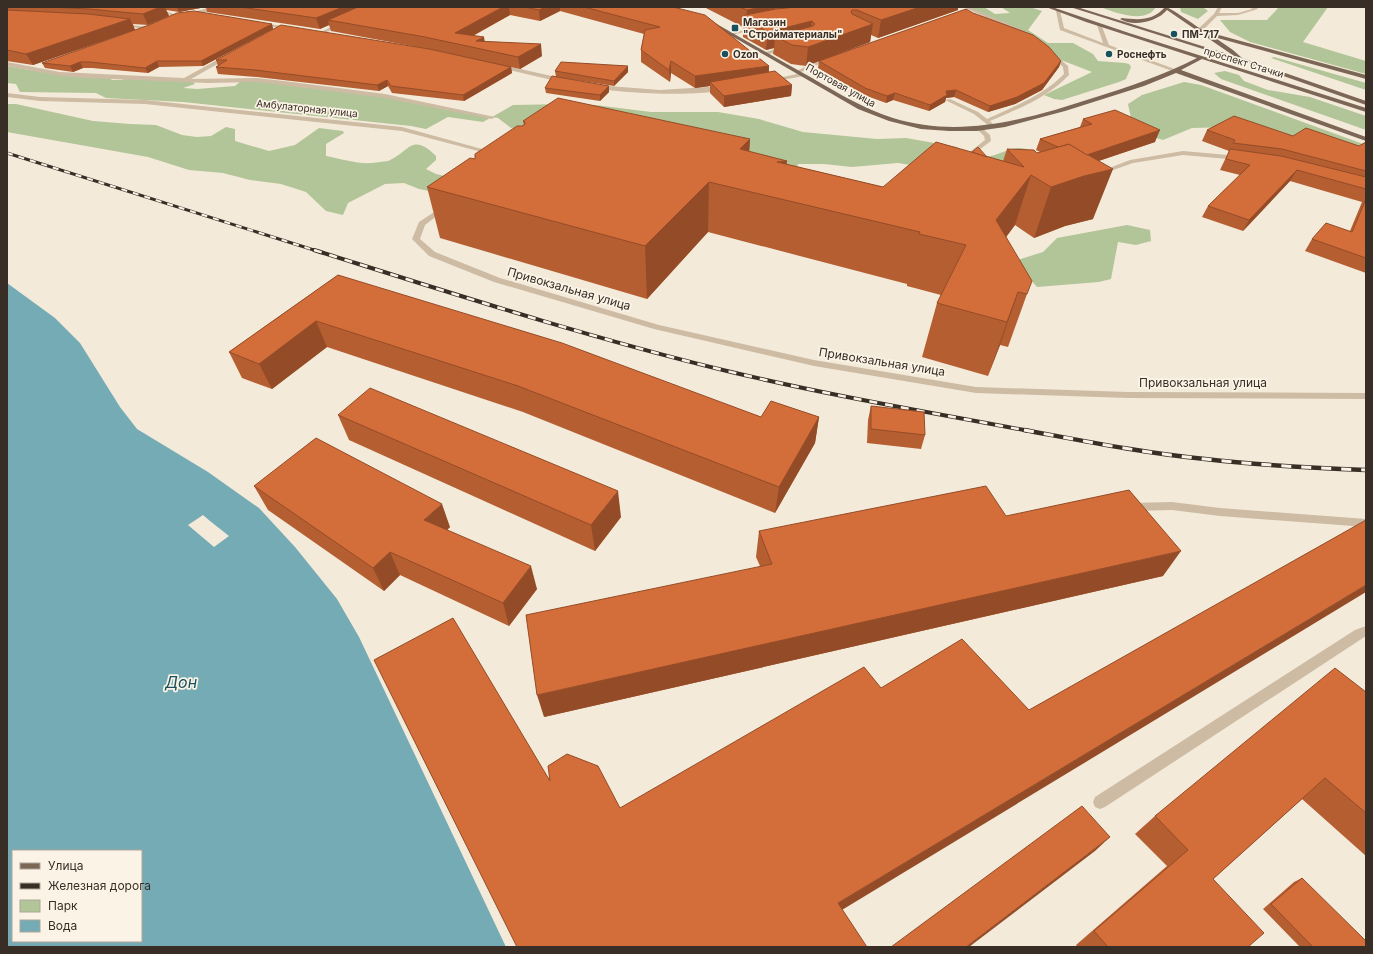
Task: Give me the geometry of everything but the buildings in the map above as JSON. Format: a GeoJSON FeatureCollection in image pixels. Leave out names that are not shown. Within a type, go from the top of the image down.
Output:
{"type":"FeatureCollection","features":[{"type":"Feature","properties":{"kind":"main road","name":"проспект Стачки"},"geometry":{"type":"LineString","coordinates":[[1048,7],[1099,25],[1366,110]]}},
{"type":"Feature","properties":{"kind":"main road","name":"проспект Стачки"},"geometry":{"type":"LineString","coordinates":[[1072,7],[1242,60],[1366,103]]}},
{"type":"Feature","properties":{"kind":"main road"},"geometry":{"type":"LineString","coordinates":[[1104,18],[1148,20],[1161,16],[1167,7],[1177,17],[1228,48],[1242,60],[1247,53],[1277,52]]}},
{"type":"Feature","properties":{"kind":"main road","name":"Портовая улица"},"geometry":{"type":"LineString","coordinates":[[707,21],[860,108],[888,120],[919,128],[944,130],[994,127],[1054,114],[1141,85],[1177,71],[1201,58]]}},
{"type":"Feature","properties":{"kind":"main road"},"geometry":{"type":"LineString","coordinates":[[1199,31],[1366,77]]}},
{"type":"Feature","properties":{"kind":"main road"},"geometry":{"type":"LineString","coordinates":[[1177,71],[1366,139]]}},
{"type":"Feature","properties":{"kind":"street"},"geometry":{"type":"LineString","coordinates":[[147,7],[178,16]]}},
{"type":"Feature","properties":{"kind":"street"},"geometry":{"type":"LineString","coordinates":[[196,14],[214,7]]}},
{"type":"Feature","properties":{"kind":"street"},"geometry":{"type":"LineString","coordinates":[[1199,31],[1216,15],[1220,7]]}},
{"type":"Feature","properties":{"kind":"street"},"geometry":{"type":"LineString","coordinates":[[1216,15],[1238,14],[1256,9],[1252,7]]}},
{"type":"Feature","properties":{"kind":"street"},"geometry":{"type":"LineString","coordinates":[[964,9],[971,9],[1023,32],[1040,44]]}},
{"type":"Feature","properties":{"kind":"street"},"geometry":{"type":"LineString","coordinates":[[1058,11],[1062,29],[1177,71]]}},
{"type":"Feature","properties":{"kind":"street"},"geometry":{"type":"LineString","coordinates":[[171,19],[178,16],[196,14],[210,16]]}},
{"type":"Feature","properties":{"kind":"street"},"geometry":{"type":"LineString","coordinates":[[321,33],[347,21]]}},
{"type":"Feature","properties":{"kind":"street"},"geometry":{"type":"LineString","coordinates":[[254,23],[298,30]]}},
{"type":"Feature","properties":{"kind":"street"},"geometry":{"type":"LineString","coordinates":[[114,24],[150,28]]}},
{"type":"Feature","properties":{"kind":"street"},"geometry":{"type":"LineString","coordinates":[[135,33],[157,25]]}},
{"type":"Feature","properties":{"kind":"street"},"geometry":{"type":"LineString","coordinates":[[1099,25],[1107,46]]}},
{"type":"Feature","properties":{"kind":"street"},"geometry":{"type":"LineString","coordinates":[[276,31],[283,27]]}},
{"type":"Feature","properties":{"kind":"street"},"geometry":{"type":"LineString","coordinates":[[731,34],[760,27]]}},
{"type":"Feature","properties":{"kind":"street"},"geometry":{"type":"LineString","coordinates":[[313,32],[329,34]]}},
{"type":"Feature","properties":{"kind":"street"},"geometry":{"type":"LineString","coordinates":[[765,53],[794,46]]}},
{"type":"Feature","properties":{"kind":"street"},"geometry":{"type":"LineString","coordinates":[[986,121],[1024,105],[1061,82],[1067,74],[1066,67],[1056,56],[1045,48]]}},
{"type":"Feature","properties":{"kind":"street"},"geometry":{"type":"LineString","coordinates":[[186,79],[234,53]]}},
{"type":"Feature","properties":{"kind":"street"},"geometry":{"type":"LineString","coordinates":[[797,72],[836,56]]}},
{"type":"Feature","properties":{"kind":"street","name":"Амбулаторная улица"},"geometry":{"type":"LineString","coordinates":[[7,64],[73,75],[208,81],[257,80],[385,96],[492,117]]}},
{"type":"Feature","properties":{"kind":"street"},"geometry":{"type":"LineString","coordinates":[[32,69],[47,64]]}},
{"type":"Feature","properties":{"kind":"street"},"geometry":{"type":"LineString","coordinates":[[492,65],[570,82]]}},
{"type":"Feature","properties":{"kind":"street"},"geometry":{"type":"LineString","coordinates":[[764,81],[802,75]]}},
{"type":"Feature","properties":{"kind":"street"},"geometry":{"type":"LineString","coordinates":[[591,86],[626,91],[656,93],[692,93],[727,87]]}},
{"type":"Feature","properties":{"kind":"street","name":"Амбулаторная улица"},"geometry":{"type":"LineString","coordinates":[[7,94],[40,99],[144,102],[402,129],[480,150]]}},
{"type":"Feature","properties":{"kind":"street"},"geometry":{"type":"LineString","coordinates":[[948,100],[976,113],[994,127]]}},
{"type":"Feature","properties":{"kind":"street"},"geometry":{"type":"LineString","coordinates":[[966,158],[988,141],[987,135],[980,129]]}},
{"type":"Feature","properties":{"kind":"street"},"geometry":{"type":"LineString","coordinates":[[487,147],[480,150],[488,157],[488,163]]}},
{"type":"Feature","properties":{"kind":"street"},"geometry":{"type":"LineString","coordinates":[[1091,176],[1132,160],[1183,153],[1212,154],[1244,159]]}},
{"type":"Feature","properties":{"kind":"street","name":"Привокзальная улица"},"geometry":{"type":"LineString","coordinates":[[451,203],[422,224],[416,239],[432,254],[497,280],[657,327],[829,366],[976,390],[1128,395],[1366,396]]}},
{"type":"Feature","properties":{"kind":"street"},"geometry":{"type":"LineString","coordinates":[[1120,507],[1172,506],[1220,512],[1366,523]]}},
{"type":"Feature","properties":{"kind":"street"},"geometry":{"type":"LineString","coordinates":[[1100,802],[1359,634],[1366,631]]}},
{"type":"Feature","properties":{"kind":"green space"},"geometry":{"type":"Polygon","coordinates":[[[968,7],[984,7],[995,14],[1010,13],[1001,7],[1030,7],[1042,11],[1028,30],[1048,43],[1073,43],[1093,54],[1098,61],[1125,63],[1129,64],[1131,67],[1126,79],[1119,82],[1062,100],[1054,99],[1044,95],[1092,72],[1061,60],[1024,32],[968,7]]]}},
{"type":"Feature","properties":{"kind":"green space"},"geometry":{"type":"Polygon","coordinates":[[[1156,7],[1145,15],[1131,16],[1103,8],[1156,7]]]}},
{"type":"Feature","properties":{"kind":"green space"},"geometry":{"type":"Polygon","coordinates":[[[1180,7],[1203,7],[1208,11],[1198,19],[1181,12],[1180,7]]]}},
{"type":"Feature","properties":{"kind":"green space"},"geometry":{"type":"Polygon","coordinates":[[[1279,7],[1328,7],[1303,42],[1366,61],[1366,74],[1250,42],[1230,32],[1220,20],[1267,20],[1279,7]]]}},
{"type":"Feature","properties":{"kind":"green space"},"geometry":{"type":"Polygon","coordinates":[[[1274,57],[1366,83],[1366,90],[1271,58],[1274,57]]]}},
{"type":"Feature","properties":{"kind":"green space"},"geometry":{"type":"Polygon","coordinates":[[[7,66],[58,75],[113,77],[111,80],[122,80],[126,78],[191,80],[195,84],[183,88],[197,89],[235,86],[241,81],[256,81],[383,97],[490,118],[483,122],[448,117],[426,129],[411,126],[183,102],[106,98],[96,93],[20,92],[16,84],[7,83],[7,66]]]}},
{"type":"Feature","properties":{"kind":"green space"},"geometry":{"type":"Polygon","coordinates":[[[1225,71],[1239,75],[1244,81],[1268,90],[1310,97],[1366,116],[1366,130],[1221,79],[1214,73],[1225,71]]]}},
{"type":"Feature","properties":{"kind":"green space"},"geometry":{"type":"Polygon","coordinates":[[[1184,82],[1201,85],[1366,145],[1366,157],[1234,127],[1192,128],[1163,140],[1150,136],[1132,123],[1128,104],[1142,95],[1184,82]]]}},
{"type":"Feature","properties":{"kind":"green space"},"geometry":{"type":"Polygon","coordinates":[[[7,104],[16,104],[93,121],[156,125],[182,135],[197,137],[211,136],[226,127],[235,129],[235,141],[269,151],[295,145],[319,128],[343,131],[344,133],[326,144],[326,156],[355,162],[372,163],[388,161],[411,146],[421,145],[436,156],[436,160],[426,169],[436,174],[461,180],[439,193],[419,189],[404,183],[385,184],[348,203],[343,215],[326,211],[306,192],[281,184],[250,180],[223,173],[189,170],[148,157],[7,132],[7,104]]]}},
{"type":"Feature","properties":{"kind":"green space"},"geometry":{"type":"Polygon","coordinates":[[[513,105],[595,105],[651,112],[718,112],[759,119],[803,132],[877,139],[906,138],[957,147],[967,153],[982,157],[1020,148],[1032,151],[1051,162],[923,167],[898,163],[852,167],[824,164],[798,164],[794,174],[530,127],[511,128],[498,118],[492,117],[513,105]]]}},
{"type":"Feature","properties":{"kind":"green space"},"geometry":{"type":"Polygon","coordinates":[[[1127,225],[1150,230],[1151,241],[1136,245],[1118,242],[1111,279],[1099,282],[1037,287],[1014,261],[1043,252],[1057,238],[1127,225]]]}},
{"type":"Feature","properties":{"kind":"water","name":"Дон"},"geometry":{"type":"Polygon","coordinates":[[[7,283],[55,318],[80,343],[120,407],[137,429],[208,472],[259,508],[295,547],[337,599],[359,637],[506,947],[7,947],[7,283]]]}},
{"type":"Feature","properties":{"kind":"pier"},"geometry":{"type":"Polygon","coordinates":[[[203,515],[229,536],[214,547],[188,525],[203,515]]]}},
{"type":"Feature","properties":{"kind":"railway"},"geometry":{"type":"LineString","coordinates":[[7,153],[317,251]]}},
{"type":"Feature","properties":{"kind":"railway"},"geometry":{"type":"LineString","coordinates":[[314,250],[519,314],[675,358],[802,388],[1029,431]]}},
{"type":"Feature","properties":{"kind":"railway"},"geometry":{"type":"LineString","coordinates":[[1024,430],[1182,456],[1265,465],[1366,470]]}},
{"type":"Feature","properties":{"kind":"place","name":"Магазин \"Стройматериалы\""},"geometry":{"type":"Point","coordinates":[735,28]}},
{"type":"Feature","properties":{"kind":"place","name":"ПМ-717"},"geometry":{"type":"Point","coordinates":[1174,34]}},
{"type":"Feature","properties":{"kind":"place","name":"Ozon"},"geometry":{"type":"Point","coordinates":[725,54]}},
{"type":"Feature","properties":{"kind":"place","name":"Роснефть"},"geometry":{"type":"Point","coordinates":[1109,54]}}]}
